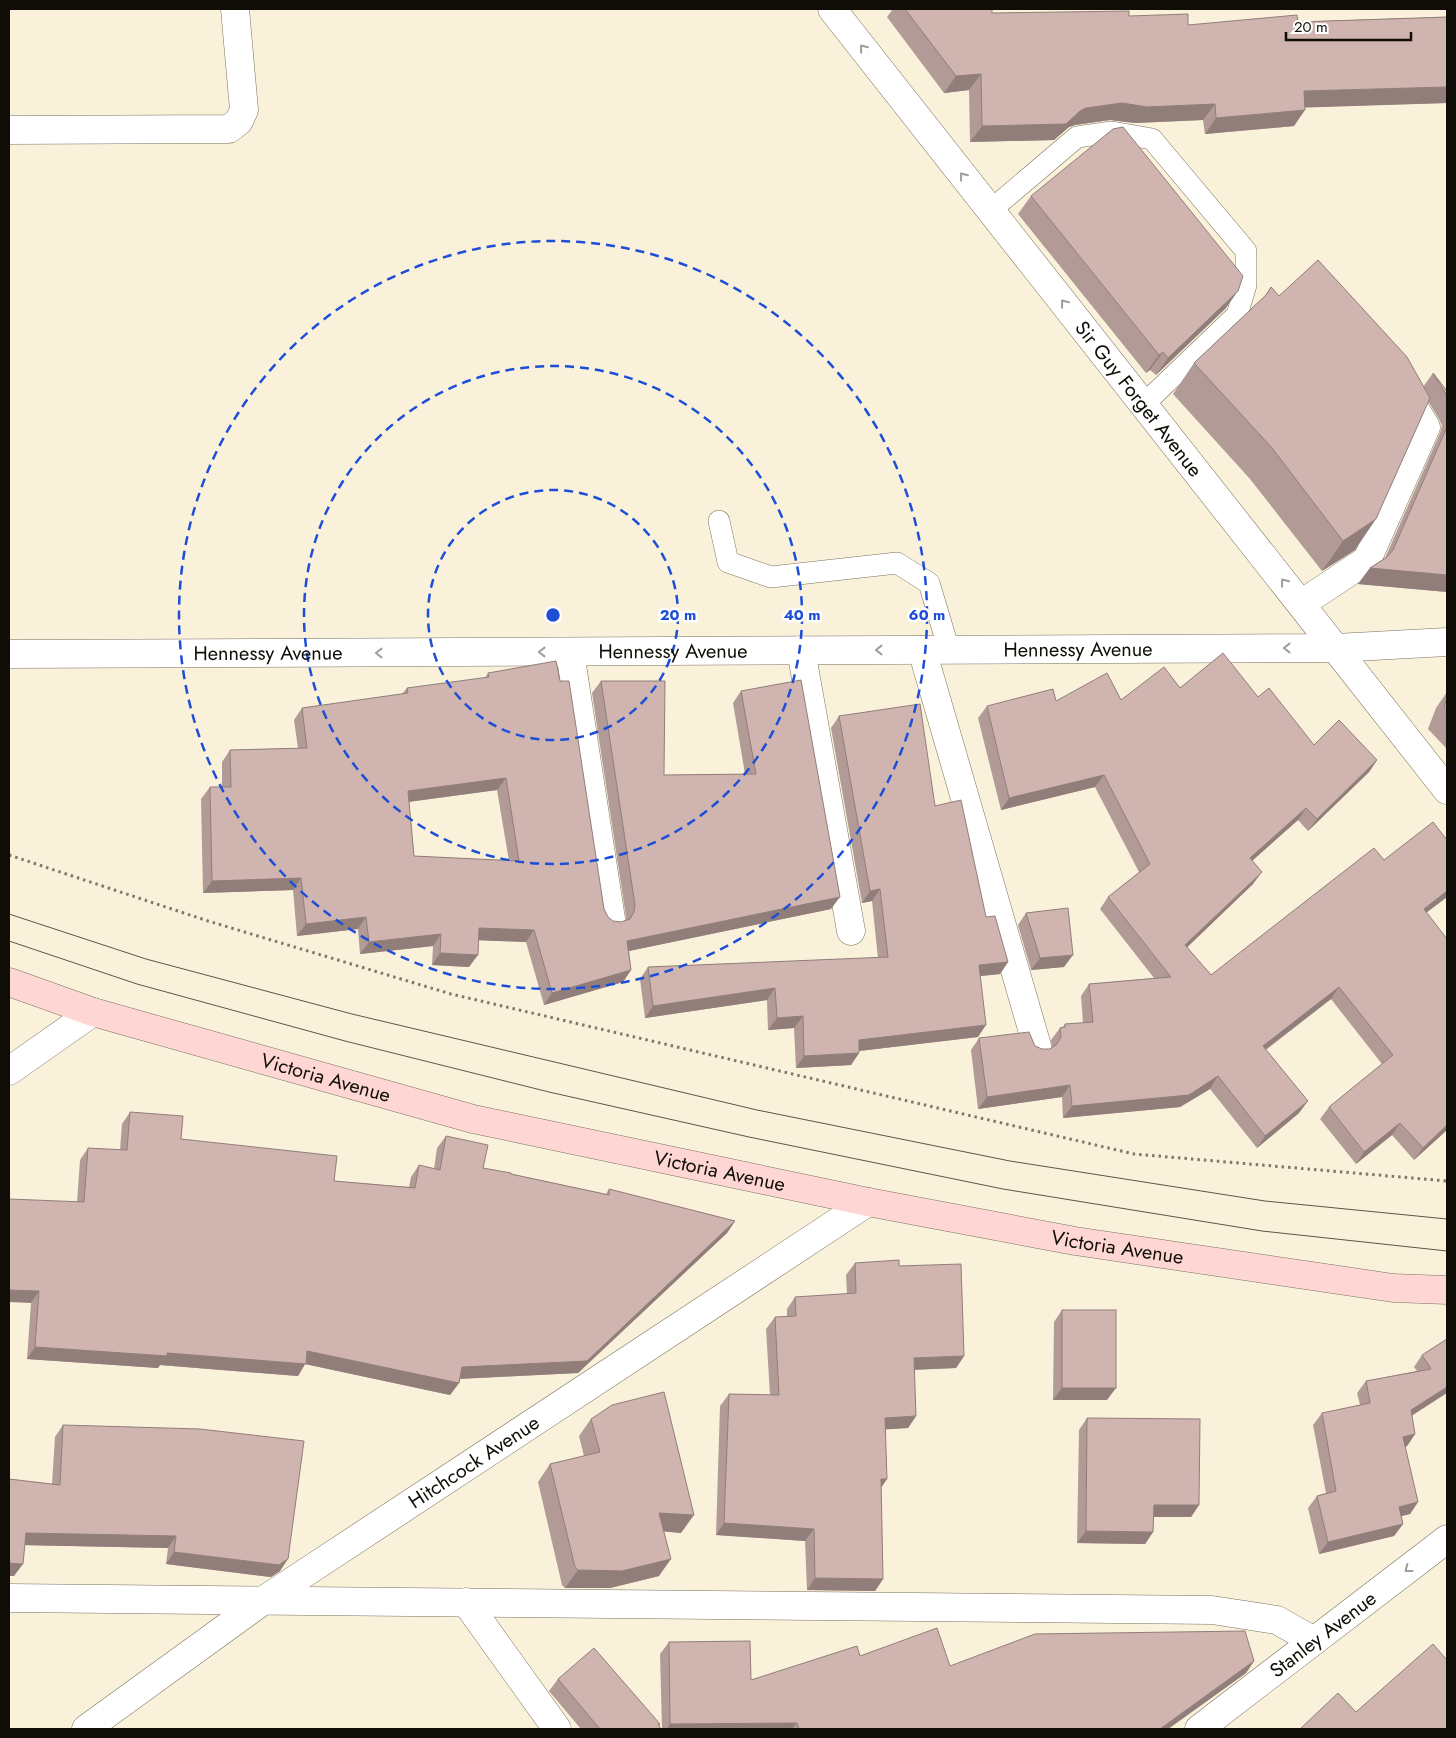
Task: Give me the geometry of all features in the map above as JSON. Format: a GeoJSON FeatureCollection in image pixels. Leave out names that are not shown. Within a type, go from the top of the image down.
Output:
{"type":"FeatureCollection","features":[{"type":"Feature","properties":{"kind":"main road","name":"Victoria Avenue"},"geometry":{"type":"LineString","coordinates":[[9,982],[93,1012],[473,1119],[868,1202],[1075,1241],[1393,1288],[1447,1290]]}},
{"type":"Feature","properties":{"kind":"street"},"geometry":{"type":"LineString","coordinates":[[9,130],[228,129],[239,122],[244,110],[235,9]]}},
{"type":"Feature","properties":{"kind":"street","name":"Sir Guy Forget Avenue"},"geometry":{"type":"LineString","coordinates":[[832,9],[1447,790]]}},
{"type":"Feature","properties":{"kind":"street"},"geometry":{"type":"LineString","coordinates":[[1301,604],[1367,560],[1426,427],[1400,384]]}},
{"type":"Feature","properties":{"kind":"street","name":"Hennessy Avenue"},"geometry":{"type":"LineString","coordinates":[[9,654],[1336,648],[1447,642]]}},
{"type":"Feature","properties":{"kind":"street"},"geometry":{"type":"LineString","coordinates":[[801,650],[850,930]]}},
{"type":"Feature","properties":{"kind":"street"},"geometry":{"type":"LineString","coordinates":[[922,650],[1038,1046]]}},
{"type":"Feature","properties":{"kind":"street"},"geometry":{"type":"LineString","coordinates":[[570,652],[611,919]]}},
{"type":"Feature","properties":{"kind":"street"},"geometry":{"type":"LineString","coordinates":[[9,1071],[93,1012]]}},
{"type":"Feature","properties":{"kind":"street","name":"Hitchcock Avenue"},"geometry":{"type":"LineString","coordinates":[[86,1729],[264,1600],[868,1202]]}},
{"type":"Feature","properties":{"kind":"street","name":"Stanley Avenue"},"geometry":{"type":"LineString","coordinates":[[1199,1729],[1447,1540]]}},
{"type":"Feature","properties":{"kind":"street"},"geometry":{"type":"LineString","coordinates":[[9,1598],[1212,1610],[1277,1620],[1314,1641]]}},
{"type":"Feature","properties":{"kind":"street"},"geometry":{"type":"LineString","coordinates":[[466,1602],[557,1729]]}},
{"type":"Feature","properties":{"kind":"lane"},"geometry":{"type":"LineString","coordinates":[[991,210],[1077,137],[1112,132],[1152,140],[1246,251],[1246,286],[1237,315],[1144,404]]}},
{"type":"Feature","properties":{"kind":"lane"},"geometry":{"type":"LineString","coordinates":[[719,521],[728,562],[771,577],[897,563],[929,583],[949,650]]}},
{"type":"Feature","properties":{"kind":"path"},"geometry":{"type":"LineString","coordinates":[[9,855],[208,921],[451,994],[1134,1154],[1447,1181]]}},
{"type":"Feature","properties":{"kind":"building"},"geometry":{"type":"Polygon","coordinates":[[[905,9],[992,9],[992,13],[1129,11],[1129,16],[1188,14],[1188,25],[1297,15],[1298,22],[1447,17],[1447,87],[1304,91],[1305,110],[1216,118],[1215,104],[1147,107],[1122,103],[1086,108],[1066,124],[982,126],[981,74],[956,76],[905,9]]]}},
{"type":"Feature","properties":{"kind":"building"},"geometry":{"type":"Polygon","coordinates":[[[1123,127],[1243,276],[1238,291],[1168,358],[1163,352],[1159,355],[1031,196],[1113,129],[1123,127]]]}},
{"type":"Feature","properties":{"kind":"building"},"geometry":{"type":"Polygon","coordinates":[[[1318,260],[1407,357],[1430,398],[1376,519],[1343,541],[1272,448],[1194,363],[1267,294],[1271,287],[1279,296],[1318,260]]]}},
{"type":"Feature","properties":{"kind":"building"},"geometry":{"type":"Polygon","coordinates":[[[1433,373],[1447,391],[1447,396],[1433,373]]]}},
{"type":"Feature","properties":{"kind":"building"},"geometry":{"type":"Polygon","coordinates":[[[1447,427],[1447,575],[1370,568],[1387,557],[1393,550],[1447,427]]]}},
{"type":"Feature","properties":{"kind":"building"},"geometry":{"type":"Polygon","coordinates":[[[1223,653],[1258,697],[1269,688],[1314,745],[1339,720],[1377,760],[1317,819],[1306,808],[1250,858],[1262,872],[1185,945],[1211,975],[1374,848],[1384,860],[1433,822],[1447,840],[1447,891],[1424,909],[1447,939],[1447,1125],[1423,1148],[1400,1123],[1364,1152],[1329,1107],[1393,1055],[1339,987],[1263,1046],[1308,1101],[1265,1136],[1218,1076],[1189,1095],[1072,1106],[1070,1085],[987,1097],[979,1038],[1029,1032],[1035,1046],[1042,1049],[1050,1049],[1057,1044],[1061,1037],[1060,1028],[1065,1027],[1065,1024],[1093,1022],[1089,984],[1171,977],[1108,897],[1150,864],[1104,775],[1009,798],[987,706],[1053,689],[1056,701],[1107,673],[1121,700],[1164,667],[1180,688],[1223,653]]]}},
{"type":"Feature","properties":{"kind":"building"},"geometry":{"type":"Polygon","coordinates":[[[556,661],[560,681],[569,681],[604,909],[608,917],[613,921],[621,922],[630,919],[635,905],[601,681],[665,681],[664,775],[756,774],[741,691],[801,680],[840,897],[627,941],[631,970],[552,993],[534,930],[479,928],[478,955],[440,953],[441,934],[369,942],[366,917],[306,924],[301,878],[212,881],[210,787],[231,787],[230,750],[307,748],[302,708],[408,693],[407,688],[489,677],[488,673],[556,661]],[[506,778],[408,791],[414,856],[519,861],[506,778]]]}},
{"type":"Feature","properties":{"kind":"building"},"geometry":{"type":"Polygon","coordinates":[[[1447,698],[1447,710],[1444,707],[1447,698]]]}},
{"type":"Feature","properties":{"kind":"building"},"geometry":{"type":"Polygon","coordinates":[[[920,704],[935,806],[961,800],[986,917],[995,916],[1008,962],[979,965],[986,1025],[859,1040],[859,1053],[804,1056],[803,1016],[777,1018],[775,988],[653,1006],[648,967],[888,957],[880,889],[870,891],[839,716],[920,704]]]}},
{"type":"Feature","properties":{"kind":"building"},"geometry":{"type":"Polygon","coordinates":[[[1068,908],[1073,955],[1040,958],[1026,913],[1068,908]]]}},
{"type":"Feature","properties":{"kind":"building"},"geometry":{"type":"Polygon","coordinates":[[[130,1112],[183,1116],[181,1139],[337,1156],[334,1181],[415,1188],[419,1165],[440,1170],[446,1136],[488,1145],[483,1168],[609,1195],[609,1189],[735,1221],[587,1361],[462,1367],[459,1383],[307,1351],[306,1364],[167,1353],[167,1356],[35,1347],[39,1291],[9,1290],[9,1199],[84,1202],[88,1148],[127,1150],[130,1112]]]}},
{"type":"Feature","properties":{"kind":"building"},"geometry":{"type":"Polygon","coordinates":[[[899,1260],[899,1266],[961,1264],[964,1356],[914,1358],[916,1416],[885,1418],[887,1479],[881,1479],[883,1579],[815,1578],[814,1529],[724,1523],[729,1394],[779,1395],[775,1317],[796,1316],[795,1297],[856,1293],[855,1263],[899,1260]]]}},
{"type":"Feature","properties":{"kind":"building"},"geometry":{"type":"Polygon","coordinates":[[[1062,1310],[1116,1310],[1116,1388],[1062,1388],[1062,1310]]]}},
{"type":"Feature","properties":{"kind":"building"},"geometry":{"type":"Polygon","coordinates":[[[1447,1339],[1447,1387],[1411,1410],[1415,1434],[1403,1437],[1418,1502],[1399,1507],[1403,1524],[1328,1542],[1317,1496],[1336,1491],[1322,1413],[1370,1403],[1366,1381],[1431,1369],[1422,1355],[1447,1339]]]}},
{"type":"Feature","properties":{"kind":"building"},"geometry":{"type":"Polygon","coordinates":[[[664,1392],[694,1515],[659,1513],[671,1559],[622,1571],[578,1570],[575,1567],[550,1464],[600,1452],[591,1419],[612,1405],[664,1392]]]}},
{"type":"Feature","properties":{"kind":"building"},"geometry":{"type":"Polygon","coordinates":[[[1087,1418],[1200,1419],[1199,1505],[1154,1505],[1153,1532],[1086,1531],[1087,1418]]]}},
{"type":"Feature","properties":{"kind":"building"},"geometry":{"type":"Polygon","coordinates":[[[63,1425],[200,1429],[304,1441],[288,1559],[279,1565],[174,1552],[176,1536],[26,1533],[23,1564],[9,1563],[9,1479],[60,1485],[63,1425]]]}},
{"type":"Feature","properties":{"kind":"building"},"geometry":{"type":"Polygon","coordinates":[[[937,1628],[950,1666],[1035,1634],[1245,1631],[1254,1661],[1160,1729],[799,1729],[797,1723],[670,1724],[669,1642],[750,1641],[751,1680],[857,1646],[860,1656],[937,1628]]]}},
{"type":"Feature","properties":{"kind":"building"},"geometry":{"type":"Polygon","coordinates":[[[1433,1644],[1447,1660],[1447,1729],[1300,1729],[1338,1693],[1356,1712],[1433,1644]]]}},
{"type":"Feature","properties":{"kind":"building"},"geometry":{"type":"Polygon","coordinates":[[[594,1648],[660,1724],[658,1724],[661,1729],[600,1729],[558,1679],[594,1648]]]}},
{"type":"Feature","properties":{"kind":"tram line"},"geometry":{"type":"LineString","coordinates":[[9,914],[146,959],[352,1014],[757,1110],[1010,1161],[1265,1201],[1447,1219]]}},
{"type":"Feature","properties":{"kind":"tram line"},"geometry":{"type":"LineString","coordinates":[[9,941],[137,984],[345,1041],[549,1092],[749,1137],[1003,1189],[1262,1231],[1447,1251]]}}]}
